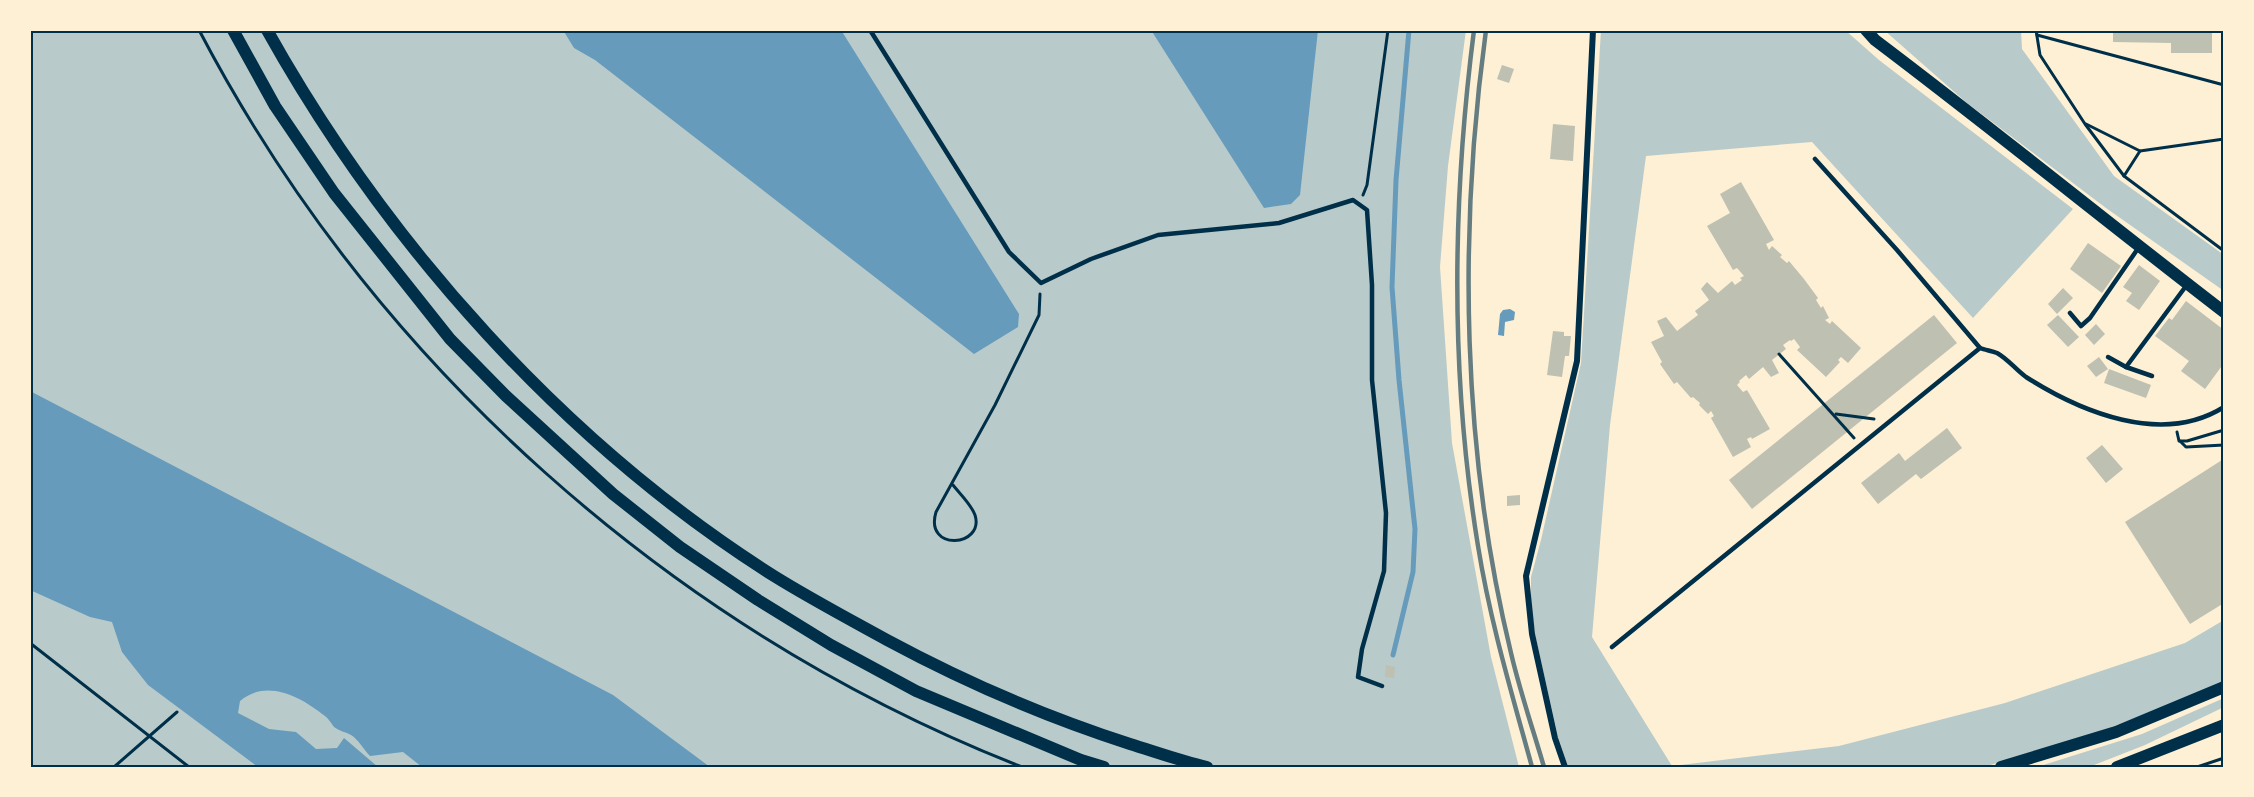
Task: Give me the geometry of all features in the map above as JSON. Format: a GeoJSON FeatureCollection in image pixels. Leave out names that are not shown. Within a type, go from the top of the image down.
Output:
{"type":"FeatureCollection","features":[{"type":"Feature","properties":{"kind":"main road"},"geometry":{"type":"LineString","coordinates":[[233,30],[275,106],[334,193],[443,330],[506,396],[613,494],[680,547],[758,600],[831,645],[915,691],[1071,756],[1104,767]]}},
{"type":"Feature","properties":{"kind":"main road"},"geometry":{"type":"LineString","coordinates":[[267,30],[300,91],[355,173],[406,240],[539,389],[622,463],[696,521],[773,575],[922,659],[1000,697],[1093,732],[1207,767]]}},
{"type":"Feature","properties":{"kind":"main road"},"geometry":{"type":"LineString","coordinates":[[1866,30],[1875,40],[1961,104],[2224,312]]}},
{"type":"Feature","properties":{"kind":"main road"},"geometry":{"type":"LineString","coordinates":[[2001,767],[2116,732],[2224,687]]}},
{"type":"Feature","properties":{"kind":"main road"},"geometry":{"type":"LineString","coordinates":[[2117,767],[2224,725]]}},
{"type":"Feature","properties":{"kind":"street"},"geometry":{"type":"LineString","coordinates":[[1565,767],[1555,738],[1532,634],[1527,605],[1526,576],[1577,361],[1593,30]]}},
{"type":"Feature","properties":{"kind":"lane"},"geometry":{"type":"LineString","coordinates":[[870,30],[1009,252],[1041,283],[1091,259],[1158,235],[1279,223],[1353,200],[1367,210],[1372,285],[1372,380],[1386,513],[1384,571],[1362,649],[1358,677],[1382,686]]}},
{"type":"Feature","properties":{"kind":"lane"},"geometry":{"type":"LineString","coordinates":[[1815,159],[1897,250],[1980,348],[1998,354],[2025,376],[2078,405],[2113,417],[2150,424],[2175,424],[2215,413],[2224,407]]}},
{"type":"Feature","properties":{"kind":"lane"},"geometry":{"type":"LineString","coordinates":[[2070,313],[2081,326],[2090,318],[2139,247]]}},
{"type":"Feature","properties":{"kind":"lane"},"geometry":{"type":"LineString","coordinates":[[2126,367],[2188,284]]}},
{"type":"Feature","properties":{"kind":"lane"},"geometry":{"type":"LineString","coordinates":[[1612,647],[1980,348]]}},
{"type":"Feature","properties":{"kind":"lane"},"geometry":{"type":"LineString","coordinates":[[2108,357],[2126,367],[2152,376]]}},
{"type":"Feature","properties":{"kind":"path"},"geometry":{"type":"LineString","coordinates":[[1360,205],[1367,185],[1388,30]]}},
{"type":"Feature","properties":{"kind":"path"},"geometry":{"type":"LineString","coordinates":[[2036,30],[2040,55],[2085,124],[2124,176],[2224,251]]}},
{"type":"Feature","properties":{"kind":"path"},"geometry":{"type":"LineString","coordinates":[[2037,35],[2224,85]]}},
{"type":"Feature","properties":{"kind":"path"},"geometry":{"type":"LineString","coordinates":[[2085,124],[2140,152],[2224,139]]}},
{"type":"Feature","properties":{"kind":"path"},"geometry":{"type":"LineString","coordinates":[[2124,176],[2140,152]]}},
{"type":"Feature","properties":{"kind":"path"},"geometry":{"type":"LineString","coordinates":[[952,485],[971,506],[976,519],[972,533],[954,542],[938,533],[934,519],[936,512],[995,405],[1039,315],[1041,283]]}},
{"type":"Feature","properties":{"kind":"path"},"geometry":{"type":"LineString","coordinates":[[1779,354],[1860,445]]}},
{"type":"Feature","properties":{"kind":"path"},"geometry":{"type":"LineString","coordinates":[[1834,414],[1872,419]]}},
{"type":"Feature","properties":{"kind":"path"},"geometry":{"type":"LineString","coordinates":[[2187,441],[2224,430]]}},
{"type":"Feature","properties":{"kind":"path"},"geometry":{"type":"LineString","coordinates":[[2180,441],[2186,447],[2224,445]]}},
{"type":"Feature","properties":{"kind":"path"},"geometry":{"type":"LineString","coordinates":[[30,643],[189,767]]}},
{"type":"Feature","properties":{"kind":"path"},"geometry":{"type":"LineString","coordinates":[[114,767],[177,712]]}},
{"type":"Feature","properties":{"kind":"path"},"geometry":{"type":"LineString","coordinates":[[2198,767],[2224,758]]}},
{"type":"Feature","properties":{"kind":"shaded area"},"geometry":{"type":"Polygon","coordinates":[[[30,30],[1466,30],[1448,166],[1440,267],[1452,443],[1491,657],[1519,767],[30,767],[30,30]]]}},
{"type":"Feature","properties":{"kind":"shaded area"},"geometry":{"type":"Polygon","coordinates":[[[1601,30],[1845,30],[1879,60],[2073,209],[1973,318],[1812,142],[1646,156],[1610,425],[1592,637],[1672,766],[1839,746],[2005,703],[2185,643],[2224,620],[2224,684],[2070,743],[1983,767],[1568,767],[1558,737],[1535,634],[1531,606],[1531,577],[1581,363],[1601,30]]]}},
{"type":"Feature","properties":{"kind":"shaded area"},"geometry":{"type":"Polygon","coordinates":[[[1884,30],[2021,30],[2022,49],[2114,176],[2224,255],[2224,291],[2106,208],[1967,103],[1884,30]]]}},
{"type":"Feature","properties":{"kind":"shaded area"},"geometry":{"type":"Polygon","coordinates":[[[2224,698],[2224,707],[2145,745],[2089,767],[2037,767],[2142,734],[2224,698]]]}},
{"type":"Feature","properties":{"kind":"water"},"geometry":{"type":"Polygon","coordinates":[[[563,30],[841,30],[1019,314],[1018,327],[974,354],[595,60],[574,48],[563,30]]]}},
{"type":"Feature","properties":{"kind":"water"},"geometry":{"type":"Polygon","coordinates":[[[1151,30],[1318,30],[1300,195],[1291,204],[1264,208],[1151,30]]]}},
{"type":"Feature","properties":{"kind":"water"},"geometry":{"type":"Polygon","coordinates":[[[1510,309],[1515,312],[1514,320],[1505,322],[1504,336],[1498,335],[1500,314],[1503,310],[1510,309]]]}},
{"type":"Feature","properties":{"kind":"water"},"geometry":{"type":"Polygon","coordinates":[[[30,391],[613,695],[710,767],[422,767],[403,752],[370,756],[354,737],[338,730],[326,717],[305,702],[284,693],[261,691],[250,694],[240,701],[238,713],[269,729],[296,732],[316,749],[337,748],[344,738],[378,767],[258,767],[148,685],[122,652],[112,622],[90,617],[30,590],[30,391]]]}},
{"type":"Feature","properties":{"kind":"building"},"geometry":{"type":"Polygon","coordinates":[[[2113,30],[2212,30],[2212,53],[2171,53],[2171,43],[2113,42],[2113,30]]]}},
{"type":"Feature","properties":{"kind":"building"},"geometry":{"type":"Polygon","coordinates":[[[1502,65],[1514,69],[1509,83],[1497,79],[1502,65]]]}},
{"type":"Feature","properties":{"kind":"building"},"geometry":{"type":"Polygon","coordinates":[[[1553,124],[1575,126],[1573,161],[1550,159],[1553,124]]]}},
{"type":"Feature","properties":{"kind":"building"},"geometry":{"type":"Polygon","coordinates":[[[1741,182],[1774,240],[1766,244],[1769,250],[1772,246],[1782,255],[1780,257],[1787,263],[1789,261],[1804,279],[1818,298],[1816,300],[1821,308],[1823,306],[1829,318],[1825,320],[1830,324],[1832,321],[1861,348],[1848,363],[1841,357],[1838,360],[1840,362],[1826,377],[1797,350],[1800,347],[1794,339],[1783,345],[1786,349],[1772,360],[1779,373],[1771,377],[1763,367],[1749,379],[1746,375],[1737,385],[1743,392],[1747,390],[1770,429],[1752,439],[1751,437],[1747,439],[1751,447],[1733,457],[1711,418],[1714,416],[1711,411],[1708,414],[1699,405],[1700,403],[1693,397],[1691,398],[1677,382],[1674,384],[1660,364],[1662,362],[1651,342],[1664,336],[1657,321],[1666,317],[1677,331],[1698,315],[1695,311],[1709,300],[1701,289],[1707,282],[1718,293],[1732,281],[1735,285],[1742,280],[1740,278],[1744,276],[1737,268],[1733,270],[1707,226],[1730,213],[1720,194],[1741,182]]]}},
{"type":"Feature","properties":{"kind":"building"},"geometry":{"type":"Polygon","coordinates":[[[2088,243],[2121,266],[2102,293],[2070,269],[2088,243]]]}},
{"type":"Feature","properties":{"kind":"building"},"geometry":{"type":"Polygon","coordinates":[[[2139,265],[2160,281],[2139,310],[2126,301],[2132,293],[2123,287],[2139,265]]]}},
{"type":"Feature","properties":{"kind":"building"},"geometry":{"type":"Polygon","coordinates":[[[2063,288],[2073,298],[2057,314],[2048,304],[2063,288]]]}},
{"type":"Feature","properties":{"kind":"building"},"geometry":{"type":"Polygon","coordinates":[[[2186,301],[2224,330],[2224,363],[2205,389],[2181,371],[2189,361],[2155,336],[2169,318],[2172,320],[2186,301]]]}},
{"type":"Feature","properties":{"kind":"building"},"geometry":{"type":"Polygon","coordinates":[[[1934,315],[1957,343],[1752,509],[1729,480],[1934,315]]]}},
{"type":"Feature","properties":{"kind":"building"},"geometry":{"type":"Polygon","coordinates":[[[2058,315],[2079,337],[2068,347],[2047,325],[2058,315]]]}},
{"type":"Feature","properties":{"kind":"building"},"geometry":{"type":"Polygon","coordinates":[[[2096,324],[2105,334],[2094,345],[2085,335],[2096,324]]]}},
{"type":"Feature","properties":{"kind":"building"},"geometry":{"type":"Polygon","coordinates":[[[1553,331],[1564,332],[1564,336],[1571,336],[1569,356],[1565,356],[1562,377],[1547,375],[1553,331]]]}},
{"type":"Feature","properties":{"kind":"building"},"geometry":{"type":"Polygon","coordinates":[[[2099,357],[2108,369],[2096,377],[2087,366],[2099,357]]]}},
{"type":"Feature","properties":{"kind":"building"},"geometry":{"type":"Polygon","coordinates":[[[2109,369],[2151,385],[2146,398],[2104,383],[2109,369]]]}},
{"type":"Feature","properties":{"kind":"building"},"geometry":{"type":"Polygon","coordinates":[[[1947,428],[1962,448],[1921,479],[1916,474],[1878,504],[1861,483],[1899,453],[1905,461],[1947,428]]]}},
{"type":"Feature","properties":{"kind":"building"},"geometry":{"type":"Polygon","coordinates":[[[2102,445],[2123,469],[2106,483],[2086,458],[2102,445]]]}},
{"type":"Feature","properties":{"kind":"building"},"geometry":{"type":"Polygon","coordinates":[[[2222,460],[2224,464],[2224,603],[2190,624],[2125,522],[2222,460]]]}},
{"type":"Feature","properties":{"kind":"building"},"geometry":{"type":"Polygon","coordinates":[[[1520,495],[1520,505],[1507,506],[1507,496],[1520,495]]]}},
{"type":"Feature","properties":{"kind":"building"},"geometry":{"type":"Polygon","coordinates":[[[1386,665],[1395,667],[1394,678],[1385,677],[1386,665]]]}},
{"type":"Feature","properties":{"kind":"waterway"},"geometry":{"type":"LineString","coordinates":[[1393,655],[1413,572],[1415,529],[1399,380],[1392,287],[1396,180],[1409,30]]}},
{"type":"Feature","properties":{"kind":"railway"},"geometry":{"type":"LineString","coordinates":[[1474,30],[1461,159],[1458,224],[1457,288],[1462,417],[1483,574],[1502,657],[1532,767]]}},
{"type":"Feature","properties":{"kind":"railway"},"geometry":{"type":"LineString","coordinates":[[1486,30],[1471,185],[1470,343],[1474,421],[1482,499],[1495,577],[1522,696],[1544,767]]}}]}
